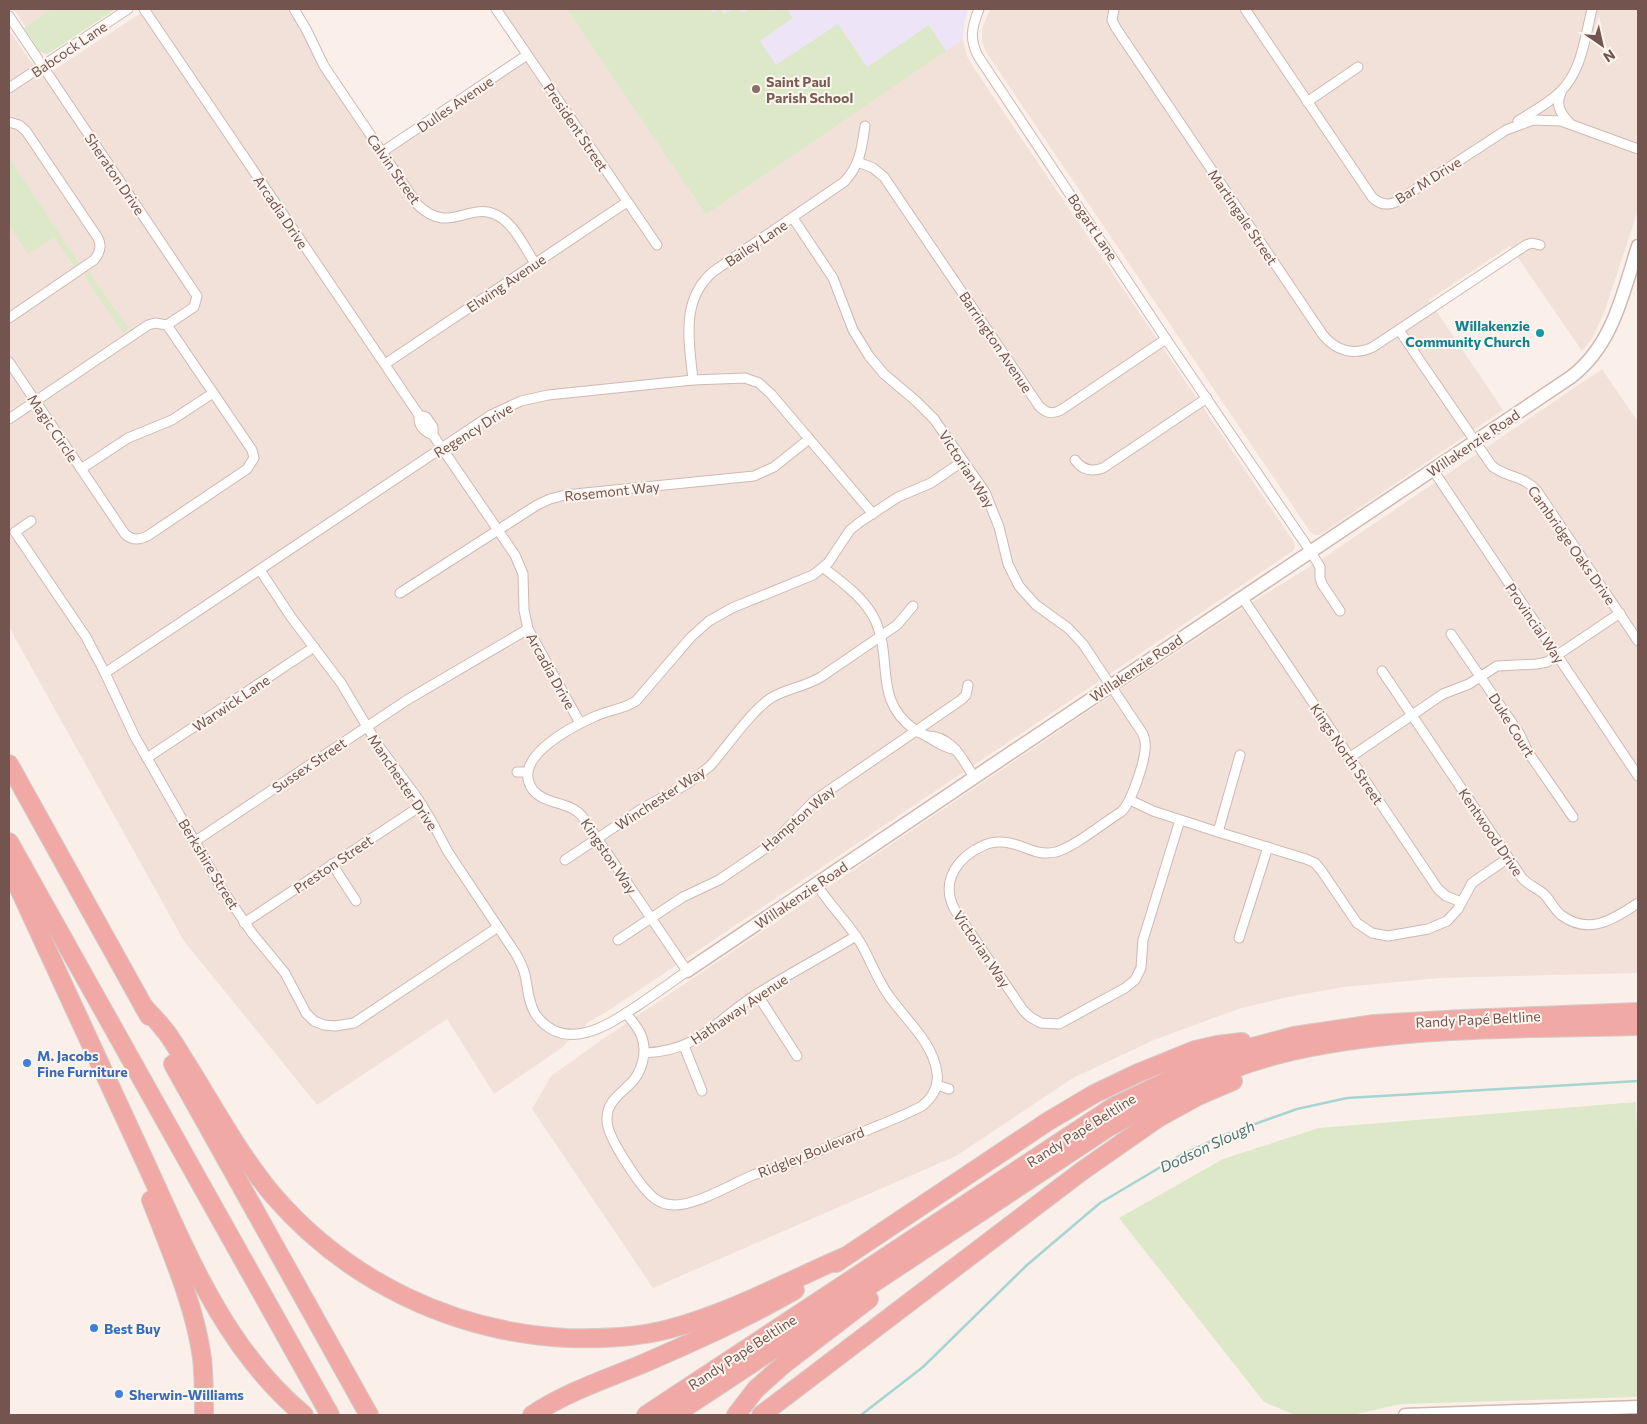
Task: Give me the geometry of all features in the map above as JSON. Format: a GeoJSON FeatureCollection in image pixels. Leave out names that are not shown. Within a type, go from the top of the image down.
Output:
{"type":"FeatureCollection","features":[{"type":"Feature","properties":{"kind":"highway"},"geometry":{"type":"LineString","coordinates":[[9,764],[368,1415]]}},
{"type":"Feature","properties":{"kind":"highway"},"geometry":{"type":"LineString","coordinates":[[9,842],[330,1415]]}},
{"type":"Feature","properties":{"kind":"highway"},"geometry":{"type":"LineString","coordinates":[[9,867],[125,1119],[215,1306],[237,1342],[262,1375],[304,1415]]}},
{"type":"Feature","properties":{"kind":"highway"},"geometry":{"type":"LineString","coordinates":[[144,1007],[166,1032],[258,1176],[286,1209],[317,1239],[353,1268],[421,1305],[467,1322],[528,1335],[604,1339],[641,1336],[695,1322],[740,1305],[844,1257]]}},
{"type":"Feature","properties":{"kind":"highway","name":"Randy Papé Beltline"},"geometry":{"type":"LineString","coordinates":[[646,1415],[1113,1108],[1200,1066],[1241,1050],[1294,1036],[1374,1024],[1638,1012]]}},
{"type":"Feature","properties":{"kind":"highway","name":"Randy Papé Beltline"},"geometry":{"type":"LineString","coordinates":[[674,1415],[1109,1127],[1196,1082],[1274,1056],[1311,1047],[1411,1034],[1638,1026]]}},
{"type":"Feature","properties":{"kind":"highway"},"geometry":{"type":"LineString","coordinates":[[761,1415],[1082,1171],[1158,1118],[1198,1096],[1266,1068],[1314,1054],[1495,1030]]}},
{"type":"Feature","properties":{"kind":"highway"},"geometry":{"type":"LineString","coordinates":[[532,1415],[587,1387],[701,1339],[747,1317],[799,1288],[1047,1122],[1094,1094],[1138,1073],[1195,1050],[1242,1042],[1269,1043]]}},
{"type":"Feature","properties":{"kind":"highway"},"geometry":{"type":"LineString","coordinates":[[125,1119],[135,1156],[192,1314],[202,1357],[204,1415]]}},
{"type":"Feature","properties":{"kind":"highway"},"geometry":{"type":"LineString","coordinates":[[736,1415],[756,1389],[784,1364],[880,1291],[906,1262]]}},
{"type":"Feature","properties":{"kind":"street","name":"Babcock Lane"},"geometry":{"type":"LineString","coordinates":[[9,88],[128,9]]}},
{"type":"Feature","properties":{"kind":"street","name":"Arcadia Drive"},"geometry":{"type":"LineString","coordinates":[[144,9],[419,415],[419,422],[442,448],[515,555],[524,576],[524,610],[528,629],[580,723]]}},
{"type":"Feature","properties":{"kind":"street","name":"Calvin Street"},"geometry":{"type":"LineString","coordinates":[[294,9],[324,66],[417,204],[438,218],[446,219],[476,211],[496,214],[509,224],[535,263]]}},
{"type":"Feature","properties":{"kind":"street","name":"President Street"},"geometry":{"type":"LineString","coordinates":[[496,9],[657,245]]}},
{"type":"Feature","properties":{"kind":"street","name":"Bogart Lane"},"geometry":{"type":"LineString","coordinates":[[979,9],[972,35],[972,41],[978,56],[1166,339],[1311,552],[1320,567],[1322,584],[1340,611]]}},
{"type":"Feature","properties":{"kind":"street","name":"Martingale Street"},"geometry":{"type":"LineString","coordinates":[[1114,9],[1112,16],[1114,26],[1323,335],[1334,346],[1346,351],[1360,352],[1373,347],[1526,245],[1532,243],[1540,245]]}},
{"type":"Feature","properties":{"kind":"street","name":"Bar M Drive"},"geometry":{"type":"LineString","coordinates":[[1245,9],[1372,197],[1378,202],[1393,204],[1506,130],[1526,122],[1555,120],[1572,124],[1638,149]]}},
{"type":"Feature","properties":{"kind":"street"},"geometry":{"type":"LineString","coordinates":[[1506,130],[1552,99],[1570,81],[1577,68],[1592,9]]}},
{"type":"Feature","properties":{"kind":"street","name":"Sheraton Drive"},"geometry":{"type":"LineString","coordinates":[[9,16],[197,296],[194,307],[167,325]]}},
{"type":"Feature","properties":{"kind":"street","name":"Dulles Avenue"},"geometry":{"type":"LineString","coordinates":[[382,152],[527,55]]}},
{"type":"Feature","properties":{"kind":"street"},"geometry":{"type":"LineString","coordinates":[[1307,102],[1358,67]]}},
{"type":"Feature","properties":{"kind":"street"},"geometry":{"type":"LineString","coordinates":[[1562,91],[1558,100],[1558,106],[1572,124]]}},
{"type":"Feature","properties":{"kind":"street"},"geometry":{"type":"LineString","coordinates":[[9,122],[19,125],[26,130],[99,240],[100,247],[99,254],[94,260],[9,318]]}},
{"type":"Feature","properties":{"kind":"street","name":"Bailey Lane"},"geometry":{"type":"LineString","coordinates":[[693,380],[688,322],[690,306],[705,279],[844,182],[858,162],[865,126]]}},
{"type":"Feature","properties":{"kind":"street","name":"Barrington Avenue"},"geometry":{"type":"LineString","coordinates":[[858,162],[873,168],[884,177],[1039,406],[1051,415],[1166,339]]}},
{"type":"Feature","properties":{"kind":"street","name":"Elwing Avenue"},"geometry":{"type":"LineString","coordinates":[[384,364],[627,202]]}},
{"type":"Feature","properties":{"kind":"street","name":"Victorian Way"},"geometry":{"type":"LineString","coordinates":[[793,218],[833,278],[851,326],[869,356],[891,381],[929,413],[985,492],[999,527],[1008,564],[1019,586],[1036,605],[1079,638],[1140,728],[1145,740],[1144,758],[1130,800],[1124,810],[1062,850],[1036,853],[1010,843],[993,842],[981,846],[957,864],[951,875],[949,894],[954,910],[1023,1010],[1036,1020],[1054,1024],[1065,1022],[1125,988],[1137,977],[1141,968],[1143,940],[1180,820]]}},
{"type":"Feature","properties":{"kind":"street","name":"Willakenzie Road"},"geometry":{"type":"LineString","coordinates":[[574,1035],[600,1028],[626,1013],[1111,684],[1572,377],[1596,353],[1611,327],[1638,246]]}},
{"type":"Feature","properties":{"kind":"street"},"geometry":{"type":"LineString","coordinates":[[9,419],[148,325],[167,325],[213,393],[165,424],[128,438],[81,469]]}},
{"type":"Feature","properties":{"kind":"street","name":"Cambridge Oaks Drive"},"geometry":{"type":"LineString","coordinates":[[1399,330],[1495,469],[1522,478],[1537,491],[1638,641]]}},
{"type":"Feature","properties":{"kind":"street","name":"Magic Circle"},"geometry":{"type":"LineString","coordinates":[[9,362],[125,534],[133,540],[144,538],[247,470],[252,462],[254,458],[252,450],[213,393]]}},
{"type":"Feature","properties":{"kind":"street","name":"Regency Drive"},"geometry":{"type":"LineString","coordinates":[[105,673],[491,415],[512,404],[530,398],[693,380],[738,377],[756,381],[771,394],[873,514]]}},
{"type":"Feature","properties":{"kind":"street"},"geometry":{"type":"LineString","coordinates":[[1075,460],[1081,467],[1086,469],[1103,468],[1207,398]]}},
{"type":"Feature","properties":{"kind":"street","name":"Rosemont Way"},"geometry":{"type":"LineString","coordinates":[[400,593],[537,505],[558,496],[754,476],[779,464],[809,439]]}},
{"type":"Feature","properties":{"kind":"street"},"geometry":{"type":"LineString","coordinates":[[517,772],[527,772],[530,762],[537,754],[580,723],[628,706],[636,701],[695,633],[720,614],[804,580],[824,568],[850,530],[898,497],[936,480],[963,461]]}},
{"type":"Feature","properties":{"kind":"street","name":"Provincial Way"},"geometry":{"type":"LineString","coordinates":[[1433,470],[1638,776]]}},
{"type":"Feature","properties":{"kind":"street","name":"Berkshire Street"},"geometry":{"type":"LineString","coordinates":[[31,522],[12,535],[80,628],[105,673],[147,758],[194,842],[244,923],[285,973],[310,1017],[318,1023],[335,1026],[349,1024],[360,1019],[498,927]]}},
{"type":"Feature","properties":{"kind":"street"},"geometry":{"type":"LineString","coordinates":[[824,568],[862,600],[871,612],[881,636],[886,688],[890,700],[900,717],[916,731],[926,736],[936,736],[950,742],[974,777]]}},
{"type":"Feature","properties":{"kind":"street","name":"Manchester Drive"},"geometry":{"type":"LineString","coordinates":[[260,570],[291,617],[341,683],[386,757],[422,805],[448,852],[523,967],[530,1000],[537,1016],[554,1030],[574,1035]]}},
{"type":"Feature","properties":{"kind":"street","name":"Kings North Street"},"geometry":{"type":"LineString","coordinates":[[1242,597],[1438,889],[1461,902]]}},
{"type":"Feature","properties":{"kind":"street","name":"Winchester Way"},"geometry":{"type":"LineString","coordinates":[[565,860],[649,805],[700,776],[758,710],[771,698],[786,690],[816,680],[901,622],[914,606]]}},
{"type":"Feature","properties":{"kind":"street"},"geometry":{"type":"LineString","coordinates":[[1350,758],[1445,693],[1466,685],[1501,665],[1542,664],[1620,614]]}},
{"type":"Feature","properties":{"kind":"street","name":"Sussex Street"},"geometry":{"type":"LineString","coordinates":[[194,842],[424,690],[528,629]]}},
{"type":"Feature","properties":{"kind":"street","name":"Duke Court"},"geometry":{"type":"LineString","coordinates":[[1452,634],[1519,733],[1528,752],[1573,817]]}},
{"type":"Feature","properties":{"kind":"street","name":"Warwick Lane"},"geometry":{"type":"LineString","coordinates":[[147,758],[314,647]]}},
{"type":"Feature","properties":{"kind":"street","name":"Kentwood Drive"},"geometry":{"type":"LineString","coordinates":[[1382,671],[1524,881],[1544,894],[1561,915],[1574,922],[1604,923],[1614,919],[1638,903]]}},
{"type":"Feature","properties":{"kind":"street","name":"Hampton Way"},"geometry":{"type":"LineString","coordinates":[[618,940],[686,895],[719,880],[772,844],[815,800],[962,700],[968,685]]}},
{"type":"Feature","properties":{"kind":"street"},"geometry":{"type":"LineString","coordinates":[[1218,832],[1240,755]]}},
{"type":"Feature","properties":{"kind":"street","name":"Kingston Way"},"geometry":{"type":"LineString","coordinates":[[527,772],[529,782],[535,792],[541,797],[567,805],[576,810],[598,838],[687,971]]}},
{"type":"Feature","properties":{"kind":"street"},"geometry":{"type":"LineString","coordinates":[[1130,800],[1150,810],[1314,863],[1322,870],[1357,923],[1372,933],[1393,935],[1437,926],[1453,917],[1472,883],[1508,858]]}},
{"type":"Feature","properties":{"kind":"street","name":"Preston Street"},"geometry":{"type":"LineString","coordinates":[[244,923],[422,805]]}},
{"type":"Feature","properties":{"kind":"street"},"geometry":{"type":"LineString","coordinates":[[1239,938],[1268,847]]}},
{"type":"Feature","properties":{"kind":"street"},"geometry":{"type":"LineString","coordinates":[[332,864],[356,901]]}},
{"type":"Feature","properties":{"kind":"street"},"geometry":{"type":"LineString","coordinates":[[816,884],[829,904],[856,936],[885,991],[917,1031],[931,1053],[937,1068],[937,1085],[949,1089]]}},
{"type":"Feature","properties":{"kind":"street","name":"Hathaway Avenue"},"geometry":{"type":"LineString","coordinates":[[644,1053],[659,1052],[684,1046],[700,1038],[757,994],[856,936]]}},
{"type":"Feature","properties":{"kind":"street"},"geometry":{"type":"LineString","coordinates":[[757,994],[797,1056]]}},
{"type":"Feature","properties":{"kind":"street"},"geometry":{"type":"LineString","coordinates":[[626,1013],[641,1036],[644,1053]]}},
{"type":"Feature","properties":{"kind":"street"},"geometry":{"type":"LineString","coordinates":[[684,1046],[702,1091]]}},
{"type":"Feature","properties":{"kind":"street","name":"Ridgley Boulevard"},"geometry":{"type":"LineString","coordinates":[[644,1053],[636,1076],[610,1104],[607,1125],[613,1141],[646,1190],[659,1201],[670,1205],[695,1201],[753,1176],[791,1163],[912,1111],[931,1098],[937,1085]]}},
{"type":"Feature","properties":{"kind":"street"},"geometry":{"type":"LineString","coordinates":[[1405,1415],[1638,1406]]}},
{"type":"Feature","properties":{"kind":"shaded area"},"geometry":{"type":"Polygon","coordinates":[[[14,9],[111,9],[41,50],[14,9]]]}},
{"type":"Feature","properties":{"kind":"shaded area"},"geometry":{"type":"Polygon","coordinates":[[[147,9],[287,9],[383,152],[527,55],[496,9],[568,9],[706,215],[963,39],[967,56],[972,65],[1294,542],[1295,547],[1293,551],[611,1009],[587,1023],[580,1034],[574,1035],[563,1047],[494,1094],[447,1019],[317,1105],[184,941],[9,627],[9,30],[42,78],[147,9]]]}},
{"type":"Feature","properties":{"kind":"shaded area","name":"Saint Paul Parish School"},"geometry":{"type":"Polygon","coordinates":[[[567,9],[966,9],[968,12],[964,24],[963,39],[706,215],[567,9]]]}},
{"type":"Feature","properties":{"kind":"shaded area"},"geometry":{"type":"Polygon","coordinates":[[[990,9],[1638,9],[1638,210],[1604,313],[1592,339],[1582,351],[1510,246],[1429,300],[1503,410],[1320,535],[1311,533],[985,50],[982,40],[982,29],[990,9]]]}},
{"type":"Feature","properties":{"kind":"shaded area"},"geometry":{"type":"Polygon","coordinates":[[[1602,369],[1638,422],[1638,973],[1439,978],[1343,987],[1238,1009],[1154,1040],[1073,1078],[956,1156],[653,1288],[532,1109],[551,1076],[1102,702],[1238,611],[1325,557],[1602,369]]]}},
{"type":"Feature","properties":{"kind":"green space"},"geometry":{"type":"Polygon","coordinates":[[[52,9],[116,9],[47,54],[40,52],[24,28],[52,9]]]}},
{"type":"Feature","properties":{"kind":"green space","name":"Saint Paul Parish School"},"geometry":{"type":"Polygon","coordinates":[[[567,9],[710,9],[713,13],[720,9],[724,14],[733,9],[739,9],[742,13],[749,9],[772,9],[774,11],[787,9],[793,18],[760,41],[776,65],[838,24],[867,67],[929,25],[946,51],[706,215],[567,9]]]}},
{"type":"Feature","properties":{"kind":"green space"},"geometry":{"type":"Polygon","coordinates":[[[9,158],[79,263],[74,266],[54,237],[28,254],[9,225],[9,158]]]}},
{"type":"Feature","properties":{"kind":"green space"},"geometry":{"type":"Polygon","coordinates":[[[89,272],[129,329],[123,333],[84,275],[89,272]]]}},
{"type":"Feature","properties":{"kind":"green space"},"geometry":{"type":"Polygon","coordinates":[[[1636,1102],[1638,1155],[1638,1397],[1401,1404],[1352,1415],[1295,1415],[1264,1402],[1119,1218],[1223,1159],[1319,1128],[1636,1102]]]}},
{"type":"Feature","properties":{"kind":"waterway","name":"Dodson Slough"},"geometry":{"type":"LineString","coordinates":[[861,1415],[923,1367],[1027,1265],[1100,1203],[1179,1156],[1227,1134],[1297,1109],[1347,1098],[1638,1081]]}},
{"type":"Feature","properties":{"kind":"place","name":"Saint Paul Parish School"},"geometry":{"type":"Point","coordinates":[756,89]}},
{"type":"Feature","properties":{"kind":"place","name":"Willakenzie Community Church"},"geometry":{"type":"Point","coordinates":[1540,333]}},
{"type":"Feature","properties":{"kind":"place","name":"M. Jacobs Fine Furniture"},"geometry":{"type":"Point","coordinates":[27,1063]}},
{"type":"Feature","properties":{"kind":"place","name":"Best Buy"},"geometry":{"type":"Point","coordinates":[94,1328]}},
{"type":"Feature","properties":{"kind":"place","name":"Sherwin-Williams"},"geometry":{"type":"Point","coordinates":[119,1394]}}]}
